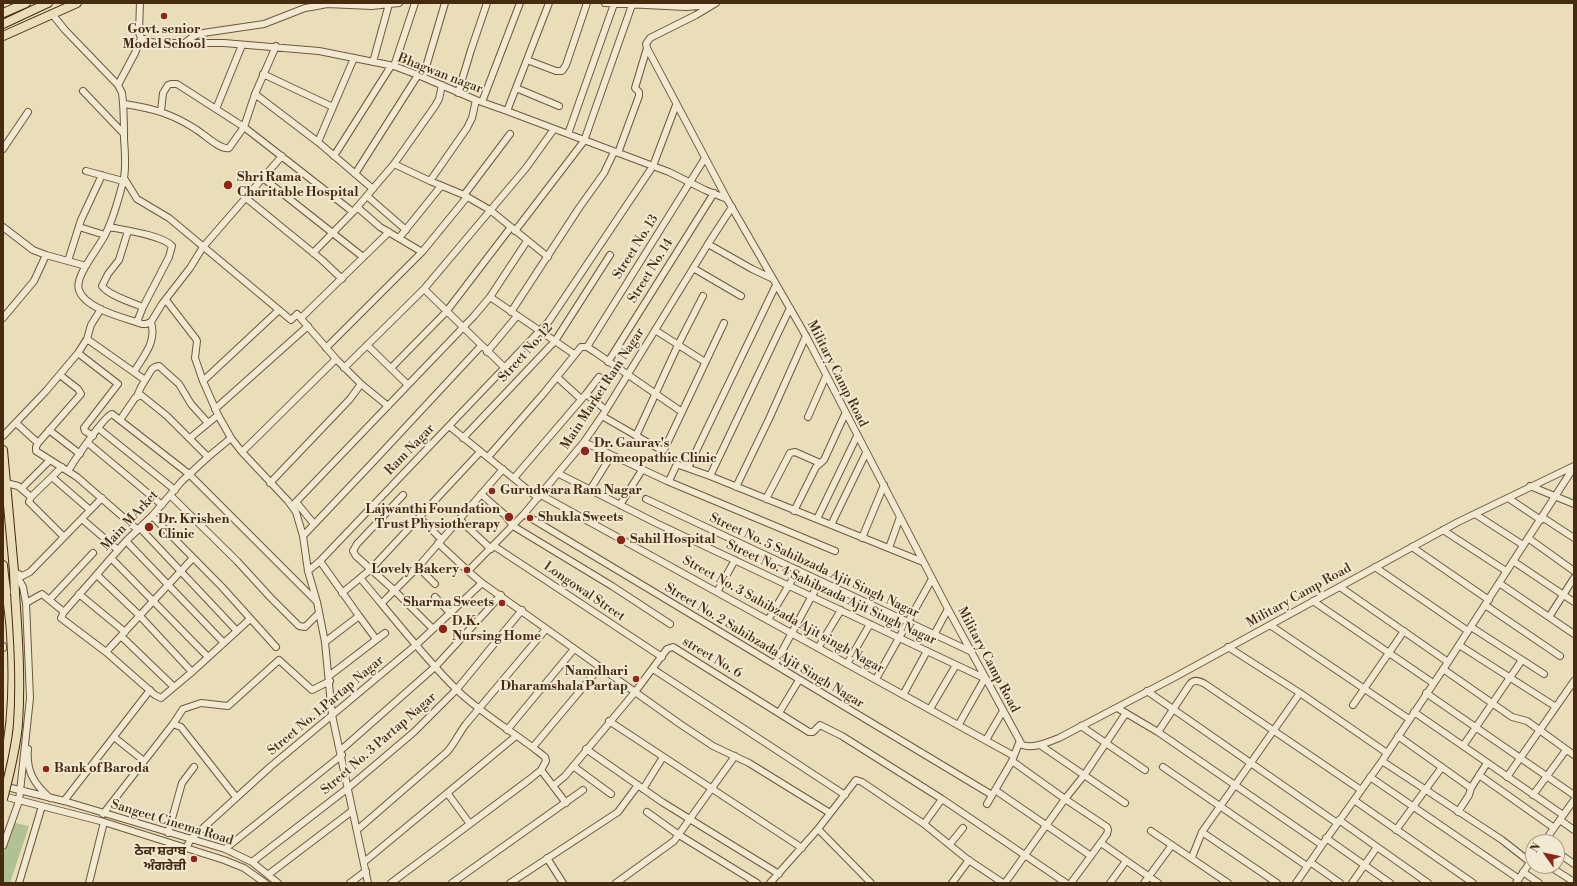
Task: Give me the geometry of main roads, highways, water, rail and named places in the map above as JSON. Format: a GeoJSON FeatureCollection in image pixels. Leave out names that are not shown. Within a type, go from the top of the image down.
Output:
{"type":"FeatureCollection","features":[{"type":"Feature","properties":{"kind":"main road"},"geometry":{"type":"LineString","coordinates":[[3,13],[26,3]]}},
{"type":"Feature","properties":{"kind":"main road"},"geometry":{"type":"LineString","coordinates":[[3,24],[48,3]]}},
{"type":"Feature","properties":{"kind":"main road"},"geometry":{"type":"LineString","coordinates":[[3,36],[77,3]]}},
{"type":"Feature","properties":{"kind":"main road"},"geometry":{"type":"LineString","coordinates":[[3,450],[19,645],[18,725],[3,799]]}},
{"type":"Feature","properties":{"kind":"main road"},"geometry":{"type":"LineString","coordinates":[[3,572],[11,634],[12,678],[10,721],[3,768]]}},
{"type":"Feature","properties":{"kind":"place","name":"Govt. senior Model School"},"geometry":{"type":"Point","coordinates":[164,16]}},
{"type":"Feature","properties":{"kind":"place","name":"Shri Rama Charitable Hospital"},"geometry":{"type":"Point","coordinates":[228,185]}},
{"type":"Feature","properties":{"kind":"place","name":"Dr. Gaurav's Homeopathic Clinic"},"geometry":{"type":"Point","coordinates":[585,451]}},
{"type":"Feature","properties":{"kind":"place","name":"Gurudwara Ram Nagar"},"geometry":{"type":"Point","coordinates":[492,491]}},
{"type":"Feature","properties":{"kind":"place","name":"Lajwanthi Foundation Trust Physiotherapy"},"geometry":{"type":"Point","coordinates":[509,517]}},
{"type":"Feature","properties":{"kind":"place","name":"Shukla Sweets"},"geometry":{"type":"Point","coordinates":[530,518]}},
{"type":"Feature","properties":{"kind":"place","name":"Dr. Krishen Clinic"},"geometry":{"type":"Point","coordinates":[149,527]}},
{"type":"Feature","properties":{"kind":"place","name":"Sahil Hospital"},"geometry":{"type":"Point","coordinates":[621,540]}},
{"type":"Feature","properties":{"kind":"place","name":"Lovely Bakery"},"geometry":{"type":"Point","coordinates":[467,570]}},
{"type":"Feature","properties":{"kind":"place","name":"Sharma Sweets"},"geometry":{"type":"Point","coordinates":[502,603]}},
{"type":"Feature","properties":{"kind":"place","name":"D.K. Nursing Home"},"geometry":{"type":"Point","coordinates":[443,629]}},
{"type":"Feature","properties":{"kind":"place","name":"Namdhari Dharamshala Partap"},"geometry":{"type":"Point","coordinates":[636,679]}},
{"type":"Feature","properties":{"kind":"place","name":"Bank of Baroda"},"geometry":{"type":"Point","coordinates":[46,769]}},
{"type":"Feature","properties":{"kind":"place","name":"ਠੇਕਾ ਸ਼ਰਾਬ ਅੰਗਰੇਜ਼ੀ"},"geometry":{"type":"Point","coordinates":[194,859]}}]}
